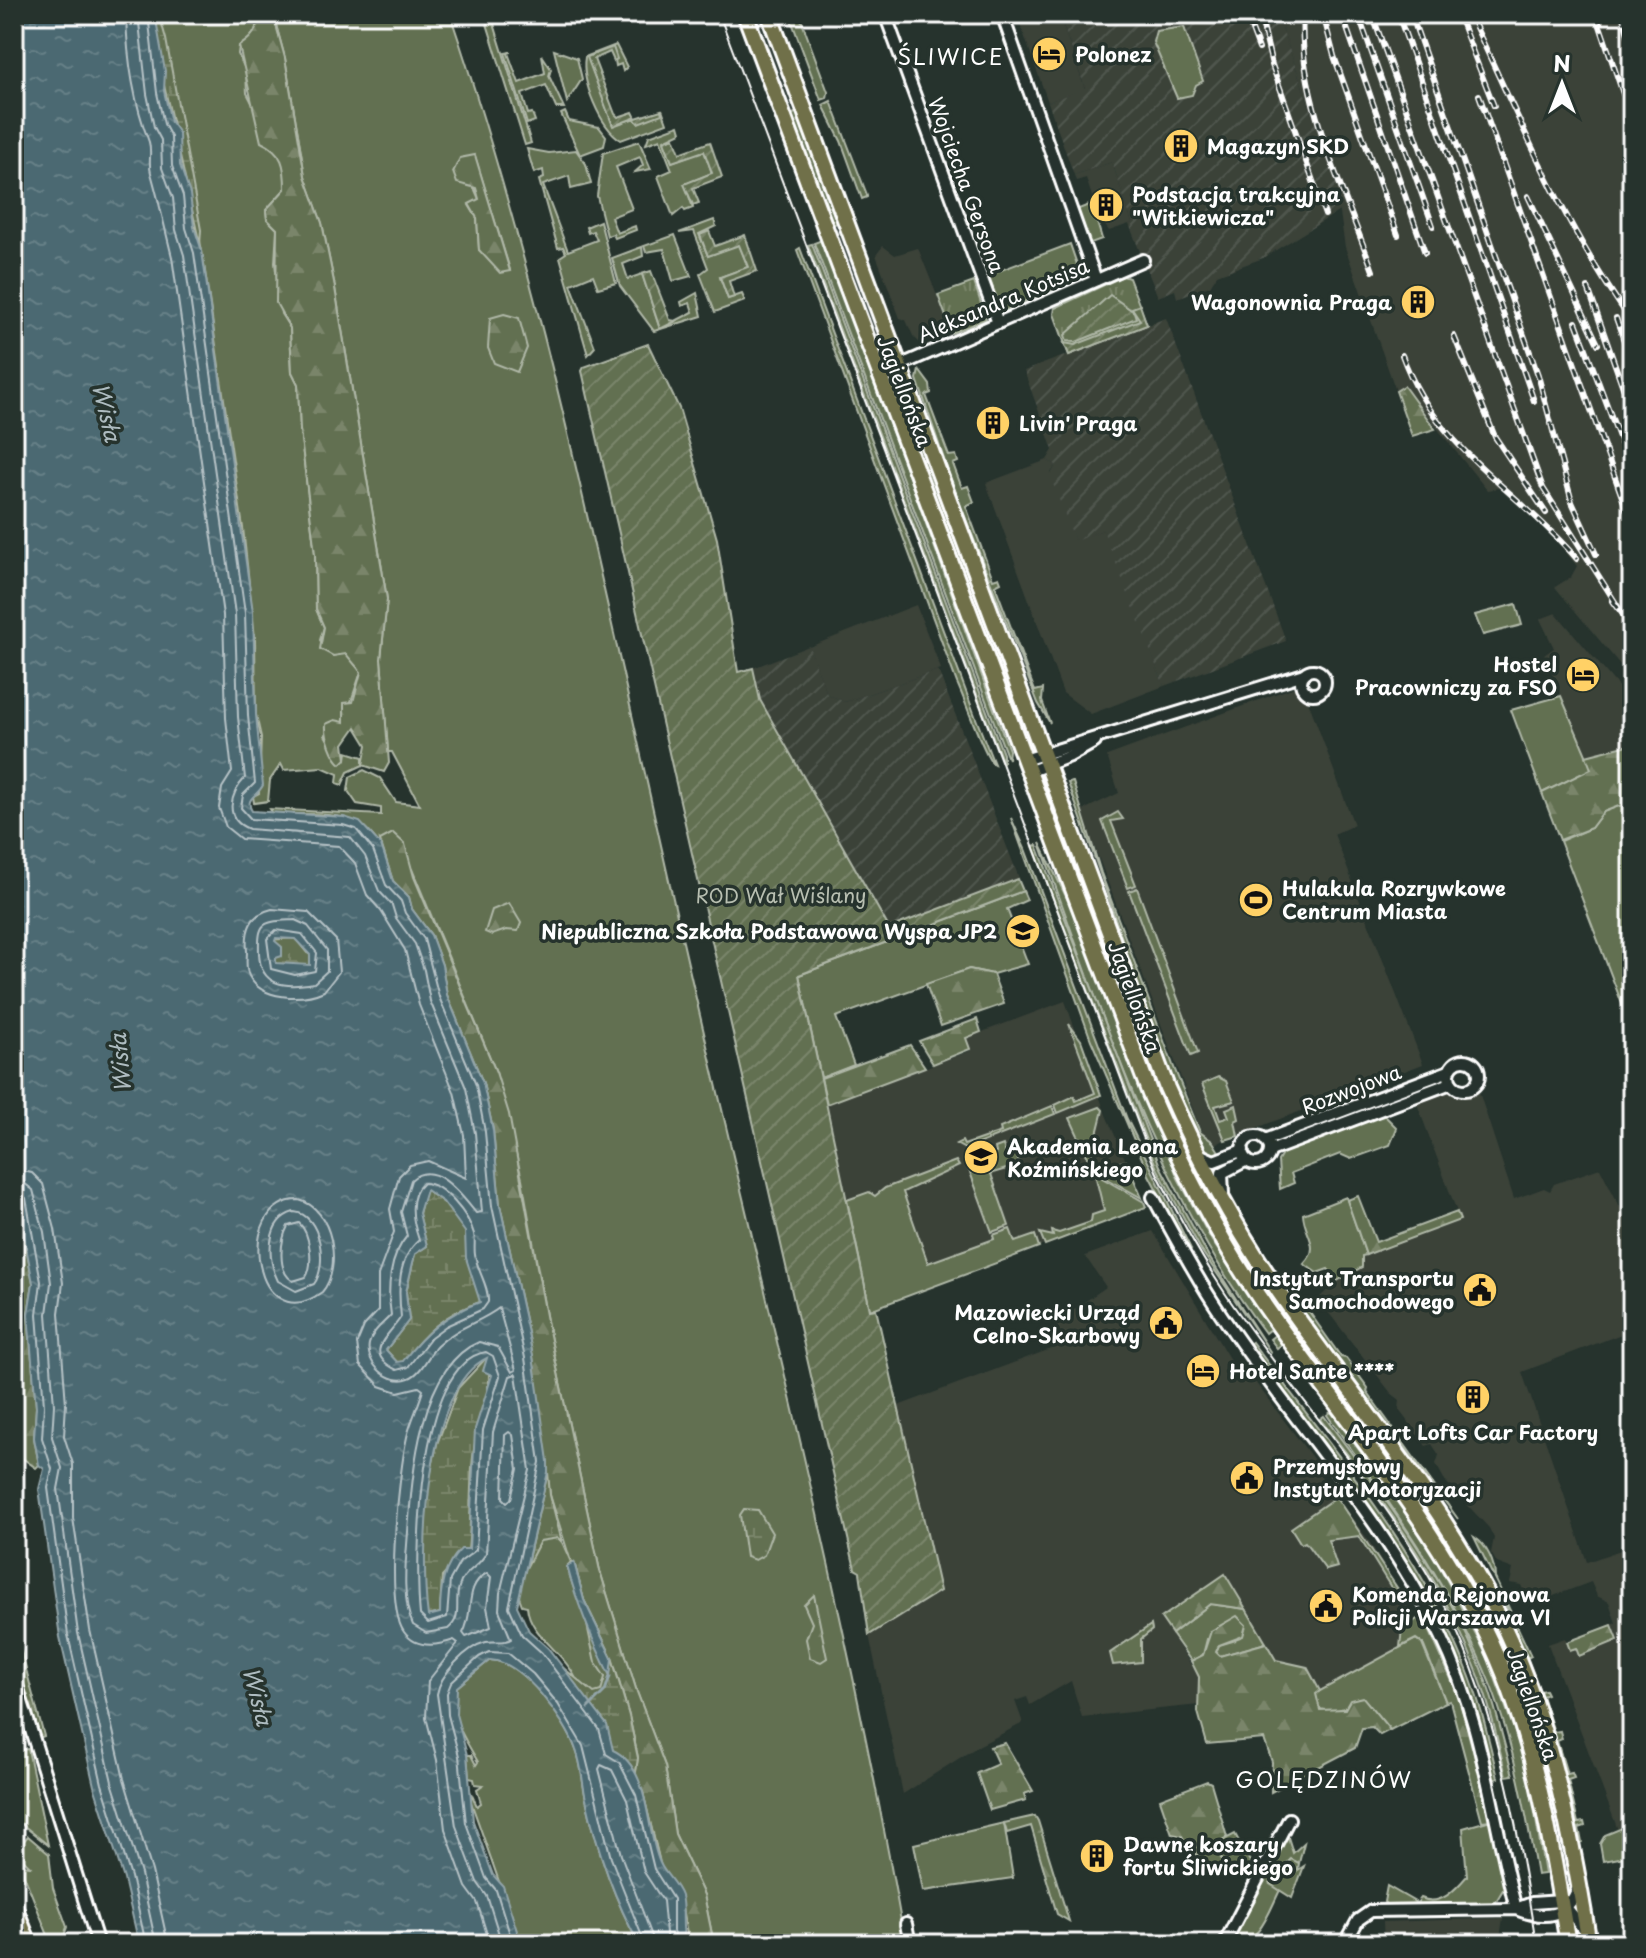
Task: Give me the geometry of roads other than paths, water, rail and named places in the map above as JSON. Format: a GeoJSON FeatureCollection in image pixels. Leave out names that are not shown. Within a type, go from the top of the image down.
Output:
{"type":"FeatureCollection","features":[{"type":"Feature","properties":{"kind":"main road","name":"Jagiellońska"},"geometry":{"type":"LineString","coordinates":[[745,14],[1150,1094],[1189,1184],[1270,1313],[1435,1543],[1490,1641],[1530,1745],[1564,1907],[1568,1944]]}},
{"type":"Feature","properties":{"kind":"main road","name":"Jagiellońska"},"geometry":{"type":"LineString","coordinates":[[769,14],[1167,1088],[1192,1144],[1225,1204],[1291,1310],[1404,1461],[1491,1603],[1545,1734],[1562,1796],[1588,1940]]}},
{"type":"Feature","properties":{"kind":"main road"},"geometry":{"type":"LineString","coordinates":[[14,1906],[29,1944]]}},
{"type":"Feature","properties":{"kind":"street","name":"Wojciecha Gersona"},"geometry":{"type":"LineString","coordinates":[[885,14],[998,323]]}},
{"type":"Feature","properties":{"kind":"street"},"geometry":{"type":"LineString","coordinates":[[1002,14],[1096,280]]}},
{"type":"Feature","properties":{"kind":"street","name":"Aleksandra Kotsisa"},"geometry":{"type":"LineString","coordinates":[[878,375],[1143,260]]}},
{"type":"Feature","properties":{"kind":"street"},"geometry":{"type":"LineString","coordinates":[[1026,766],[1226,695],[1304,674]]}},
{"type":"Feature","properties":{"kind":"street"},"geometry":{"type":"LineString","coordinates":[[1465,1060],[1473,1063],[1479,1073],[1477,1082],[1467,1090],[1451,1083],[1449,1071],[1454,1064],[1465,1060]]}},
{"type":"Feature","properties":{"kind":"street","name":"Rozwojowa"},"geometry":{"type":"LineString","coordinates":[[1225,1204],[1222,1173],[1245,1155],[1251,1137],[1265,1140],[1449,1071]]}},
{"type":"Feature","properties":{"kind":"street","name":"Rozwojowa"},"geometry":{"type":"LineString","coordinates":[[1192,1144],[1205,1158],[1214,1161],[1245,1155],[1263,1162],[1270,1151],[1451,1083]]}},
{"type":"Feature","properties":{"kind":"street"},"geometry":{"type":"LineString","coordinates":[[1265,1140],[1270,1151]]}},
{"type":"Feature","properties":{"kind":"street"},"geometry":{"type":"LineString","coordinates":[[1153,1197],[1213,1302],[1362,1504],[1407,1573],[1442,1638],[1472,1719],[1500,1829],[1516,1909]]}},
{"type":"Feature","properties":{"kind":"street"},"geometry":{"type":"LineString","coordinates":[[14,1676],[98,1944]]}},
{"type":"Feature","properties":{"kind":"street"},"geometry":{"type":"LineString","coordinates":[[1224,1944],[1289,1819]]}},
{"type":"Feature","properties":{"kind":"street"},"geometry":{"type":"LineString","coordinates":[[1564,1907],[1579,1880]]}},
{"type":"Feature","properties":{"kind":"street"},"geometry":{"type":"LineString","coordinates":[[1345,1944],[1358,1920],[1371,1911],[1516,1909],[1535,1902],[1564,1907],[1588,1940]]}},
{"type":"Feature","properties":{"kind":"street"},"geometry":{"type":"LineString","coordinates":[[906,1924],[910,1944]]}},
{"type":"Feature","properties":{"kind":"water","name":"Wisła"},"geometry":{"type":"Polygon","coordinates":[[[14,14],[155,14],[165,71],[164,91],[171,122],[179,133],[180,165],[190,194],[194,227],[202,251],[253,612],[256,715],[263,785],[251,800],[250,807],[252,811],[344,817],[360,822],[381,845],[393,881],[409,897],[412,909],[431,935],[442,965],[447,995],[483,1083],[493,1130],[500,1205],[533,1356],[548,1461],[517,1606],[529,1631],[548,1648],[607,1725],[613,1750],[626,1759],[635,1771],[646,1803],[656,1852],[681,1896],[686,1944],[639,1944],[614,1892],[601,1855],[571,1738],[553,1709],[529,1681],[516,1670],[490,1660],[457,1687],[456,1714],[467,1755],[473,1821],[493,1875],[503,1886],[521,1944],[139,1944],[124,1879],[94,1786],[60,1637],[39,1489],[44,1469],[39,1465],[34,1438],[36,1407],[28,1314],[33,1283],[14,1185],[14,14]],[[276,938],[275,941],[282,947],[282,956],[276,958],[276,963],[310,965],[310,955],[295,939],[276,938]],[[426,1190],[419,1213],[427,1246],[415,1254],[406,1292],[409,1320],[386,1350],[397,1362],[403,1361],[437,1325],[480,1302],[466,1258],[465,1232],[443,1202],[426,1190]],[[487,1358],[466,1375],[450,1403],[431,1476],[425,1555],[428,1616],[440,1613],[442,1587],[450,1563],[461,1549],[469,1549],[475,1429],[492,1375],[483,1371],[487,1358]]]}},
{"type":"Feature","properties":{"kind":"water"},"geometry":{"type":"Polygon","coordinates":[[[574,1562],[584,1600],[612,1658],[610,1676],[571,1580],[567,1566],[574,1562]]]}},
{"type":"Feature","properties":{"kind":"waterway"},"geometry":{"type":"LineString","coordinates":[[588,1708],[605,1691],[610,1676]]}},
{"type":"Feature","properties":{"kind":"tram line"},"geometry":{"type":"LineString","coordinates":[[719,14],[1156,1171],[1225,1293],[1388,1512],[1436,1589],[1457,1631],[1489,1717],[1501,1762],[1521,1853],[1536,1944]]}},
{"type":"Feature","properties":{"kind":"railway"},"geometry":{"type":"LineString","coordinates":[[1246,14],[1259,49]]}},
{"type":"Feature","properties":{"kind":"railway"},"geometry":{"type":"LineString","coordinates":[[1260,14],[1272,65],[1325,215]]}},
{"type":"Feature","properties":{"kind":"railway"},"geometry":{"type":"LineString","coordinates":[[1303,14],[1303,46],[1315,111],[1373,271]]}},
{"type":"Feature","properties":{"kind":"railway"},"geometry":{"type":"LineString","coordinates":[[1323,14],[1334,56],[1398,235]]}},
{"type":"Feature","properties":{"kind":"railway"},"geometry":{"type":"LineString","coordinates":[[1342,14],[1425,253]]}},
{"type":"Feature","properties":{"kind":"railway"},"geometry":{"type":"LineString","coordinates":[[1358,14],[1433,226]]}},
{"type":"Feature","properties":{"kind":"railway"},"geometry":{"type":"LineString","coordinates":[[1372,14],[1543,488],[1619,608]]}},
{"type":"Feature","properties":{"kind":"railway"},"geometry":{"type":"LineString","coordinates":[[1398,14],[1534,401]]}},
{"type":"Feature","properties":{"kind":"railway"},"geometry":{"type":"LineString","coordinates":[[1411,14],[1538,375],[1572,502],[1596,554]]}},
{"type":"Feature","properties":{"kind":"railway"},"geometry":{"type":"LineString","coordinates":[[1458,14],[1494,106]]}},
{"type":"Feature","properties":{"kind":"railway"},"geometry":{"type":"LineString","coordinates":[[1596,14],[1632,120]]}},
{"type":"Feature","properties":{"kind":"railway"},"geometry":{"type":"LineString","coordinates":[[1622,14],[1632,48]]}},
{"type":"Feature","properties":{"kind":"railway"},"geometry":{"type":"LineString","coordinates":[[1473,21],[1565,213],[1632,322]]}},
{"type":"Feature","properties":{"kind":"railway"},"geometry":{"type":"LineString","coordinates":[[1479,95],[1632,525]]}},
{"type":"Feature","properties":{"kind":"railway"},"geometry":{"type":"LineString","coordinates":[[1528,196],[1598,344]]}},
{"type":"Feature","properties":{"kind":"railway"},"geometry":{"type":"LineString","coordinates":[[1588,288],[1632,413]]}},
{"type":"Feature","properties":{"kind":"railway"},"geometry":{"type":"LineString","coordinates":[[1616,318],[1632,363]]}},
{"type":"Feature","properties":{"kind":"railway"},"geometry":{"type":"LineString","coordinates":[[1576,322],[1632,472]]}},
{"type":"Feature","properties":{"kind":"railway"},"geometry":{"type":"LineString","coordinates":[[1454,336],[1495,437],[1546,513]]}},
{"type":"Feature","properties":{"kind":"railway"},"geometry":{"type":"LineString","coordinates":[[1402,355],[1417,388],[1456,442],[1577,559]]}},
{"type":"Feature","properties":{"kind":"railway"},"geometry":{"type":"LineString","coordinates":[[1613,601],[1632,627]]}},
{"type":"Feature","properties":{"kind":"place","name":"Polonez"},"geometry":{"type":"Point","coordinates":[1049,54]}},
{"type":"Feature","properties":{"kind":"place","name":"Magazyn SKD"},"geometry":{"type":"Point","coordinates":[1181,146]}},
{"type":"Feature","properties":{"kind":"place","name":"Podstacja trakcyjna \"Witkiewicza\""},"geometry":{"type":"Point","coordinates":[1106,205]}},
{"type":"Feature","properties":{"kind":"place","name":"Wagonownia Praga"},"geometry":{"type":"Point","coordinates":[1418,302]}},
{"type":"Feature","properties":{"kind":"place","name":"Livin' Praga"},"geometry":{"type":"Point","coordinates":[993,423]}},
{"type":"Feature","properties":{"kind":"place","name":"Hostel Pracowniczy za FSO"},"geometry":{"type":"Point","coordinates":[1583,675]}},
{"type":"Feature","properties":{"kind":"place","name":"Hulakula Rozrywkowe Centrum Miasta"},"geometry":{"type":"Point","coordinates":[1256,900]}},
{"type":"Feature","properties":{"kind":"place","name":"Niepubliczna Szkoła Podstawowa Wyspa JP2"},"geometry":{"type":"Point","coordinates":[1023,931]}},
{"type":"Feature","properties":{"kind":"place","name":"Akademia Leona Koźmińskiego"},"geometry":{"type":"Point","coordinates":[981,1157]}},
{"type":"Feature","properties":{"kind":"place","name":"Instytut Transportu Samochodowego"},"geometry":{"type":"Point","coordinates":[1480,1290]}},
{"type":"Feature","properties":{"kind":"place","name":"Mazowiecki Urząd Celno-Skarbowy"},"geometry":{"type":"Point","coordinates":[1166,1323]}},
{"type":"Feature","properties":{"kind":"place","name":"Hotel Sante ****"},"geometry":{"type":"Point","coordinates":[1203,1371]}},
{"type":"Feature","properties":{"kind":"place","name":"Apart Lofts Car Factory"},"geometry":{"type":"Point","coordinates":[1473,1397]}},
{"type":"Feature","properties":{"kind":"place","name":"Przemysłowy Instytut Motoryzacji"},"geometry":{"type":"Point","coordinates":[1247,1478]}},
{"type":"Feature","properties":{"kind":"place","name":"Komenda Rejonowa Policji Warszawa VI"},"geometry":{"type":"Point","coordinates":[1326,1606]}},
{"type":"Feature","properties":{"kind":"place","name":"Dawne koszary fortu Śliwickiego"},"geometry":{"type":"Point","coordinates":[1097,1856]}},
{"type":"Feature","properties":{"kind":"district","name":"ŚLIWICE"},"geometry":{"type":"Point","coordinates":[951,55]}},
{"type":"Feature","properties":{"kind":"district","name":"GOLĘDZINÓW"},"geometry":{"type":"Point","coordinates":[1324,1778]}},
{"type":"Feature","properties":{"kind":"park label","name":"ROD Wał Wiślany"},"geometry":{"type":"Point","coordinates":[781,895]}}]}
